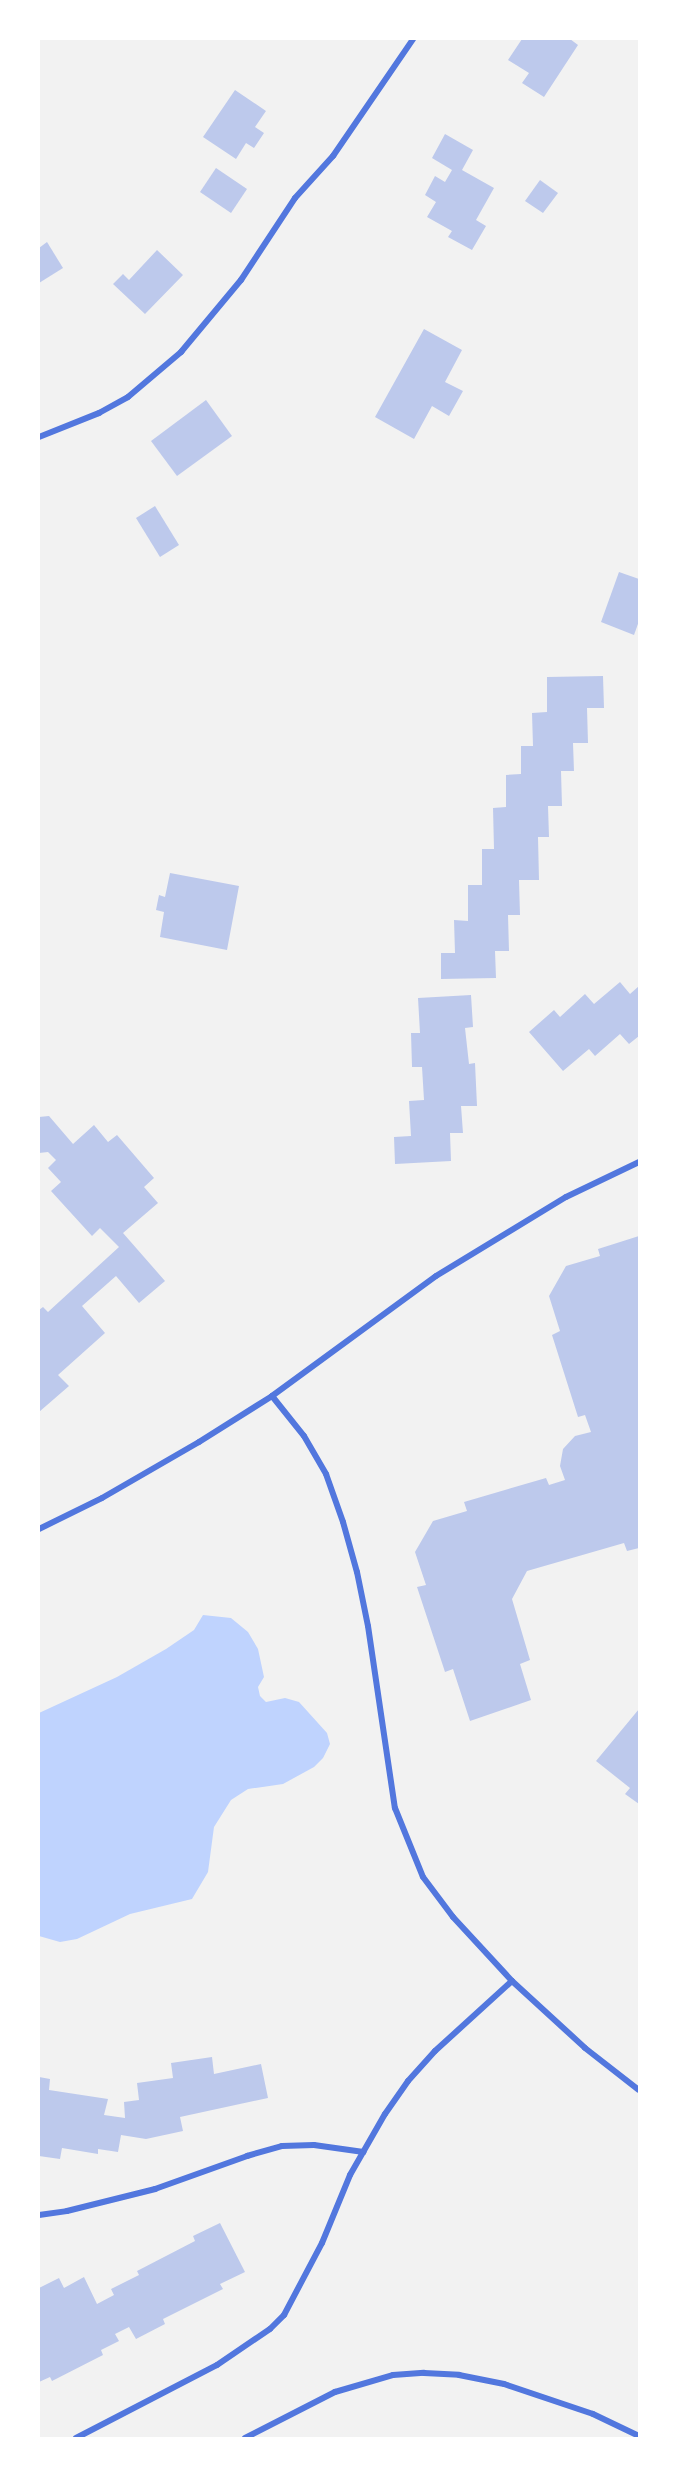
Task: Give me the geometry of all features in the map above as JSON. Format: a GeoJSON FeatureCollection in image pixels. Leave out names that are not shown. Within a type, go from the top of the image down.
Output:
{"type":"FeatureCollection","features":[{"type":"Feature","properties":{"kind":"street"},"geometry":{"type":"LineString","coordinates":[[39,437],[99,413],[128,397],[181,352],[241,280],[295,198],[333,156],[413,39]]}},
{"type":"Feature","properties":{"kind":"street"},"geometry":{"type":"LineString","coordinates":[[39,1528],[102,1498],[272,1396],[436,1276],[566,1197],[639,1162]]}},
{"type":"Feature","properties":{"kind":"street"},"geometry":{"type":"LineString","coordinates":[[272,1396],[304,1436],[326,1474],[343,1522],[357,1572],[368,1626],[395,1808],[423,1877],[453,1917],[512,1981],[585,2048],[639,2090]]}},
{"type":"Feature","properties":{"kind":"street"},"geometry":{"type":"LineString","coordinates":[[76,2438],[218,2365],[270,2329],[284,2315],[322,2243],[350,2175],[385,2114],[408,2080],[444,2043],[512,1981]]}},
{"type":"Feature","properties":{"kind":"street"},"geometry":{"type":"LineString","coordinates":[[39,2215],[68,2211],[155,2189],[282,2146],[314,2145],[364,2152]]}},
{"type":"Feature","properties":{"kind":"street"},"geometry":{"type":"LineString","coordinates":[[245,2438],[335,2392],[393,2375],[424,2373],[459,2375],[504,2384],[593,2414],[639,2436]]}},
{"type":"Feature","properties":{"kind":"water"},"geometry":{"type":"Polygon","coordinates":[[[203,1615],[231,1618],[248,1632],[258,1649],[264,1677],[258,1687],[260,1696],[266,1702],[285,1698],[299,1702],[327,1733],[330,1744],[323,1758],[314,1767],[283,1784],[248,1789],[231,1800],[214,1827],[208,1872],[192,1899],[130,1914],[77,1939],[60,1942],[39,1936],[39,1713],[117,1677],[166,1649],[194,1630],[203,1615]]]}},
{"type":"Feature","properties":{"kind":"building"},"geometry":{"type":"Polygon","coordinates":[[[522,39],[570,39],[578,45],[544,97],[522,83],[529,73],[508,60],[522,39]]]}},
{"type":"Feature","properties":{"kind":"building"},"geometry":{"type":"Polygon","coordinates":[[[235,90],[266,111],[255,127],[264,133],[254,148],[246,143],[236,159],[203,137],[235,90]]]}},
{"type":"Feature","properties":{"kind":"building"},"geometry":{"type":"Polygon","coordinates":[[[445,134],[473,150],[462,170],[494,188],[476,220],[486,226],[472,250],[448,237],[452,231],[427,217],[436,202],[425,195],[435,176],[445,182],[452,170],[432,158],[445,134]]]}},
{"type":"Feature","properties":{"kind":"building"},"geometry":{"type":"Polygon","coordinates":[[[216,168],[247,189],[231,213],[200,192],[216,168]]]}},
{"type":"Feature","properties":{"kind":"building"},"geometry":{"type":"Polygon","coordinates":[[[540,180],[558,193],[543,213],[525,201],[540,180]]]}},
{"type":"Feature","properties":{"kind":"building"},"geometry":{"type":"Polygon","coordinates":[[[47,242],[63,268],[39,283],[39,248],[47,242]]]}},
{"type":"Feature","properties":{"kind":"building"},"geometry":{"type":"Polygon","coordinates":[[[157,250],[183,275],[145,314],[113,284],[123,274],[129,280],[157,250]]]}},
{"type":"Feature","properties":{"kind":"building"},"geometry":{"type":"Polygon","coordinates":[[[424,329],[462,350],[445,382],[463,391],[449,416],[432,406],[414,439],[375,417],[424,329]]]}},
{"type":"Feature","properties":{"kind":"building"},"geometry":{"type":"Polygon","coordinates":[[[206,400],[232,436],[177,476],[151,441],[206,400]]]}},
{"type":"Feature","properties":{"kind":"building"},"geometry":{"type":"Polygon","coordinates":[[[155,506],[179,545],[160,557],[136,518],[155,506]]]}},
{"type":"Feature","properties":{"kind":"building"},"geometry":{"type":"Polygon","coordinates":[[[619,572],[639,579],[639,621],[634,635],[601,622],[619,572]]]}},
{"type":"Feature","properties":{"kind":"building"},"geometry":{"type":"Polygon","coordinates":[[[603,676],[604,708],[587,708],[588,743],[573,743],[574,771],[561,771],[562,806],[548,806],[549,837],[538,837],[539,880],[519,880],[520,915],[508,915],[509,951],[495,951],[496,978],[441,979],[441,953],[455,953],[454,920],[468,921],[468,885],[482,885],[482,849],[494,849],[493,808],[506,807],[506,775],[521,774],[521,746],[533,746],[532,713],[547,712],[547,677],[603,676]]]}},
{"type":"Feature","properties":{"kind":"building"},"geometry":{"type":"Polygon","coordinates":[[[170,873],[239,886],[227,950],[160,937],[164,912],[156,910],[159,895],[165,897],[170,873]]]}},
{"type":"Feature","properties":{"kind":"building"},"geometry":{"type":"Polygon","coordinates":[[[620,982],[630,994],[639,986],[639,1036],[629,1044],[620,1034],[595,1056],[589,1049],[563,1071],[529,1032],[554,1010],[560,1017],[585,994],[594,1004],[620,982]]]}},
{"type":"Feature","properties":{"kind":"building"},"geometry":{"type":"Polygon","coordinates":[[[471,995],[473,1027],[465,1028],[469,1064],[475,1063],[477,1106],[461,1106],[463,1133],[450,1133],[451,1161],[395,1164],[394,1137],[411,1136],[409,1101],[424,1100],[422,1067],[412,1067],[411,1033],[420,1033],[418,998],[471,995]]]}},
{"type":"Feature","properties":{"kind":"building"},"geometry":{"type":"Polygon","coordinates":[[[49,1116],[73,1144],[94,1125],[108,1142],[117,1135],[154,1178],[144,1187],[158,1203],[123,1233],[165,1281],[139,1303],[116,1276],[82,1306],[105,1333],[58,1375],[69,1386],[39,1412],[39,1310],[43,1307],[48,1312],[119,1247],[100,1228],[92,1236],[51,1191],[61,1182],[48,1168],[56,1160],[48,1152],[39,1153],[39,1117],[49,1116]]]}},
{"type":"Feature","properties":{"kind":"building"},"geometry":{"type":"Polygon","coordinates":[[[639,1236],[639,1548],[627,1551],[624,1543],[527,1571],[512,1599],[530,1660],[520,1664],[531,1700],[470,1721],[453,1669],[445,1672],[417,1587],[426,1585],[415,1552],[433,1521],[467,1511],[464,1502],[546,1478],[549,1485],[565,1480],[560,1466],[563,1449],[575,1436],[591,1432],[585,1415],[578,1417],[552,1335],[560,1331],[549,1296],[566,1266],[600,1256],[598,1249],[639,1236]]]}},
{"type":"Feature","properties":{"kind":"building"},"geometry":{"type":"Polygon","coordinates":[[[639,1709],[639,1804],[625,1794],[630,1788],[596,1761],[639,1709]]]}},
{"type":"Feature","properties":{"kind":"building"},"geometry":{"type":"Polygon","coordinates":[[[212,2057],[214,2074],[261,2064],[268,2098],[180,2117],[183,2131],[146,2139],[121,2135],[118,2152],[98,2149],[98,2154],[62,2148],[60,2159],[39,2156],[39,2077],[50,2079],[49,2090],[108,2099],[104,2115],[125,2118],[124,2102],[139,2100],[137,2083],[173,2078],[171,2063],[212,2057]]]}},
{"type":"Feature","properties":{"kind":"building"},"geometry":{"type":"Polygon","coordinates":[[[220,2223],[245,2272],[220,2284],[223,2289],[163,2319],[165,2324],[136,2339],[129,2327],[115,2334],[119,2341],[101,2350],[103,2355],[52,2381],[50,2377],[39,2382],[39,2288],[59,2278],[64,2288],[84,2277],[97,2304],[114,2295],[111,2289],[139,2275],[137,2271],[195,2241],[193,2236],[220,2223]]]}}]}
